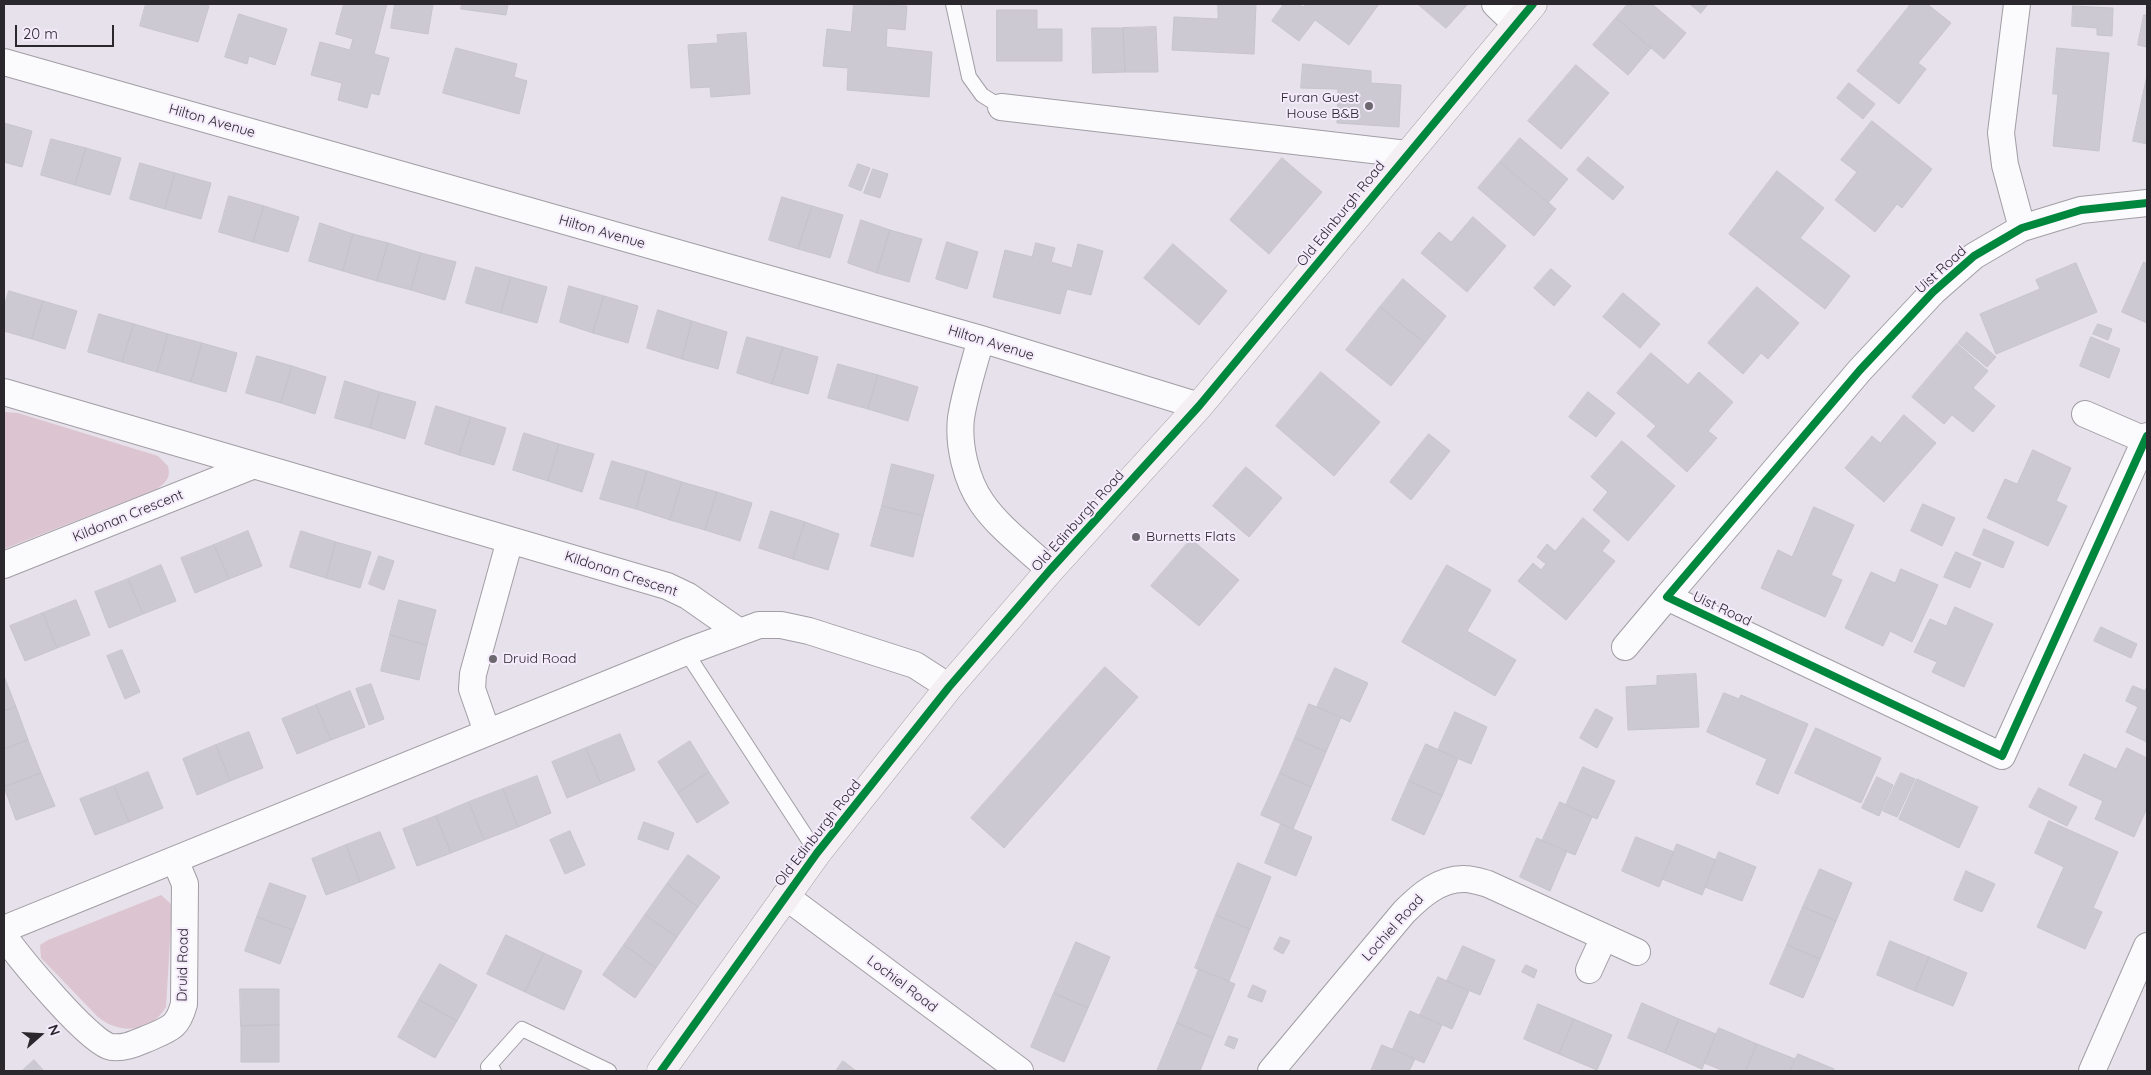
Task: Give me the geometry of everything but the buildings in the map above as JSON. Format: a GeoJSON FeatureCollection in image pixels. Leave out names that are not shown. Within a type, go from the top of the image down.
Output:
{"type":"FeatureCollection","features":[{"type":"Feature","properties":{"kind":"street"},"geometry":{"type":"LineString","coordinates":[[1495,4],[1525,14]]}},
{"type":"Feature","properties":{"kind":"street"},"geometry":{"type":"LineString","coordinates":[[2017,4],[2001,133],[2005,165],[2022,228]]}},
{"type":"Feature","properties":{"kind":"street","name":"Old Edinburgh Road"},"geometry":{"type":"LineString","coordinates":[[661,1071],[817,852],[949,687],[1050,570],[1198,406],[1525,14]]}},
{"type":"Feature","properties":{"kind":"street","name":"Hilton Avenue"},"geometry":{"type":"LineString","coordinates":[[4,62],[981,339],[1198,406]]}},
{"type":"Feature","properties":{"kind":"street"},"geometry":{"type":"LineString","coordinates":[[1001,107],[1407,154]]}},
{"type":"Feature","properties":{"kind":"street","name":"Uist Road"},"geometry":{"type":"LineString","coordinates":[[2146,438],[2002,756],[1667,597],[1860,370],[1933,292],[1974,256],[2022,228],[2081,210],[2147,203]]}},
{"type":"Feature","properties":{"kind":"street"},"geometry":{"type":"LineString","coordinates":[[981,339],[961,418],[962,449],[970,480],[982,502],[999,522],[1050,570]]}},
{"type":"Feature","properties":{"kind":"street","name":"Kildonan Crescent"},"geometry":{"type":"LineString","coordinates":[[4,392],[667,586],[688,596],[738,632]]}},
{"type":"Feature","properties":{"kind":"street"},"geometry":{"type":"LineString","coordinates":[[2085,414],[2146,438]]}},
{"type":"Feature","properties":{"kind":"street","name":"Kildonan Crescent"},"geometry":{"type":"LineString","coordinates":[[4,565],[252,466]]}},
{"type":"Feature","properties":{"kind":"street"},"geometry":{"type":"LineString","coordinates":[[487,732],[472,689],[473,674],[510,540]]}},
{"type":"Feature","properties":{"kind":"street"},"geometry":{"type":"LineString","coordinates":[[1624,647],[1667,597]]}},
{"type":"Feature","properties":{"kind":"street"},"geometry":{"type":"LineString","coordinates":[[738,632],[759,625],[781,626],[809,631],[915,665],[949,687]]}},
{"type":"Feature","properties":{"kind":"street","name":"Druid Road"},"geometry":{"type":"LineString","coordinates":[[175,860],[185,884],[184,1004],[180,1020],[168,1030],[127,1047],[110,1047],[94,1037],[22,960],[5,926],[175,860],[487,732],[738,632]]}},
{"type":"Feature","properties":{"kind":"street","name":"Lochiel Road"},"geometry":{"type":"LineString","coordinates":[[1270,1071],[1404,912],[1422,894],[1443,882],[1465,879],[1488,884],[1638,952]]}},
{"type":"Feature","properties":{"kind":"street","name":"Lochiel Road"},"geometry":{"type":"LineString","coordinates":[[785,896],[1020,1071]]}},
{"type":"Feature","properties":{"kind":"street"},"geometry":{"type":"LineString","coordinates":[[1589,970],[1604,937]]}},
{"type":"Feature","properties":{"kind":"street"},"geometry":{"type":"LineString","coordinates":[[2092,1071],[2147,946]]}},
{"type":"Feature","properties":{"kind":"lane"},"geometry":{"type":"LineString","coordinates":[[953,4],[969,76],[982,94],[1001,107]]}},
{"type":"Feature","properties":{"kind":"lane"},"geometry":{"type":"LineString","coordinates":[[686,652],[817,852]]}},
{"type":"Feature","properties":{"kind":"lane"},"geometry":{"type":"LineString","coordinates":[[494,1071],[488,1067],[522,1029],[609,1071]]}},
{"type":"Feature","properties":{"kind":"shaded area"},"geometry":{"type":"Polygon","coordinates":[[[4,412],[18,413],[158,456],[168,466],[168,477],[157,489],[4,549],[4,412]]]}},
{"type":"Feature","properties":{"kind":"shaded area"},"geometry":{"type":"Polygon","coordinates":[[[161,895],[170,903],[172,908],[166,1007],[160,1016],[143,1026],[124,1028],[115,1026],[97,1016],[41,958],[40,945],[48,940],[161,895]]]}},
{"type":"Feature","properties":{"kind":"cycle path"},"geometry":{"type":"LineString","coordinates":[[661,1071],[817,853],[949,687],[1050,570],[1199,406],[1533,4]]}},
{"type":"Feature","properties":{"kind":"cycle path"},"geometry":{"type":"LineString","coordinates":[[2147,203],[2081,210],[2022,228],[1974,256],[1933,292],[1860,370],[1667,597],[2002,756],[2147,436]]}},
{"type":"Feature","properties":{"kind":"place","name":"Furan Guest House B&B"},"geometry":{"type":"Point","coordinates":[1369,106]}},
{"type":"Feature","properties":{"kind":"place","name":"Burnetts Flats"},"geometry":{"type":"Point","coordinates":[1136,537]}},
{"type":"Feature","properties":{"kind":"place","name":"Druid Road"},"geometry":{"type":"Point","coordinates":[493,659]}}]}
